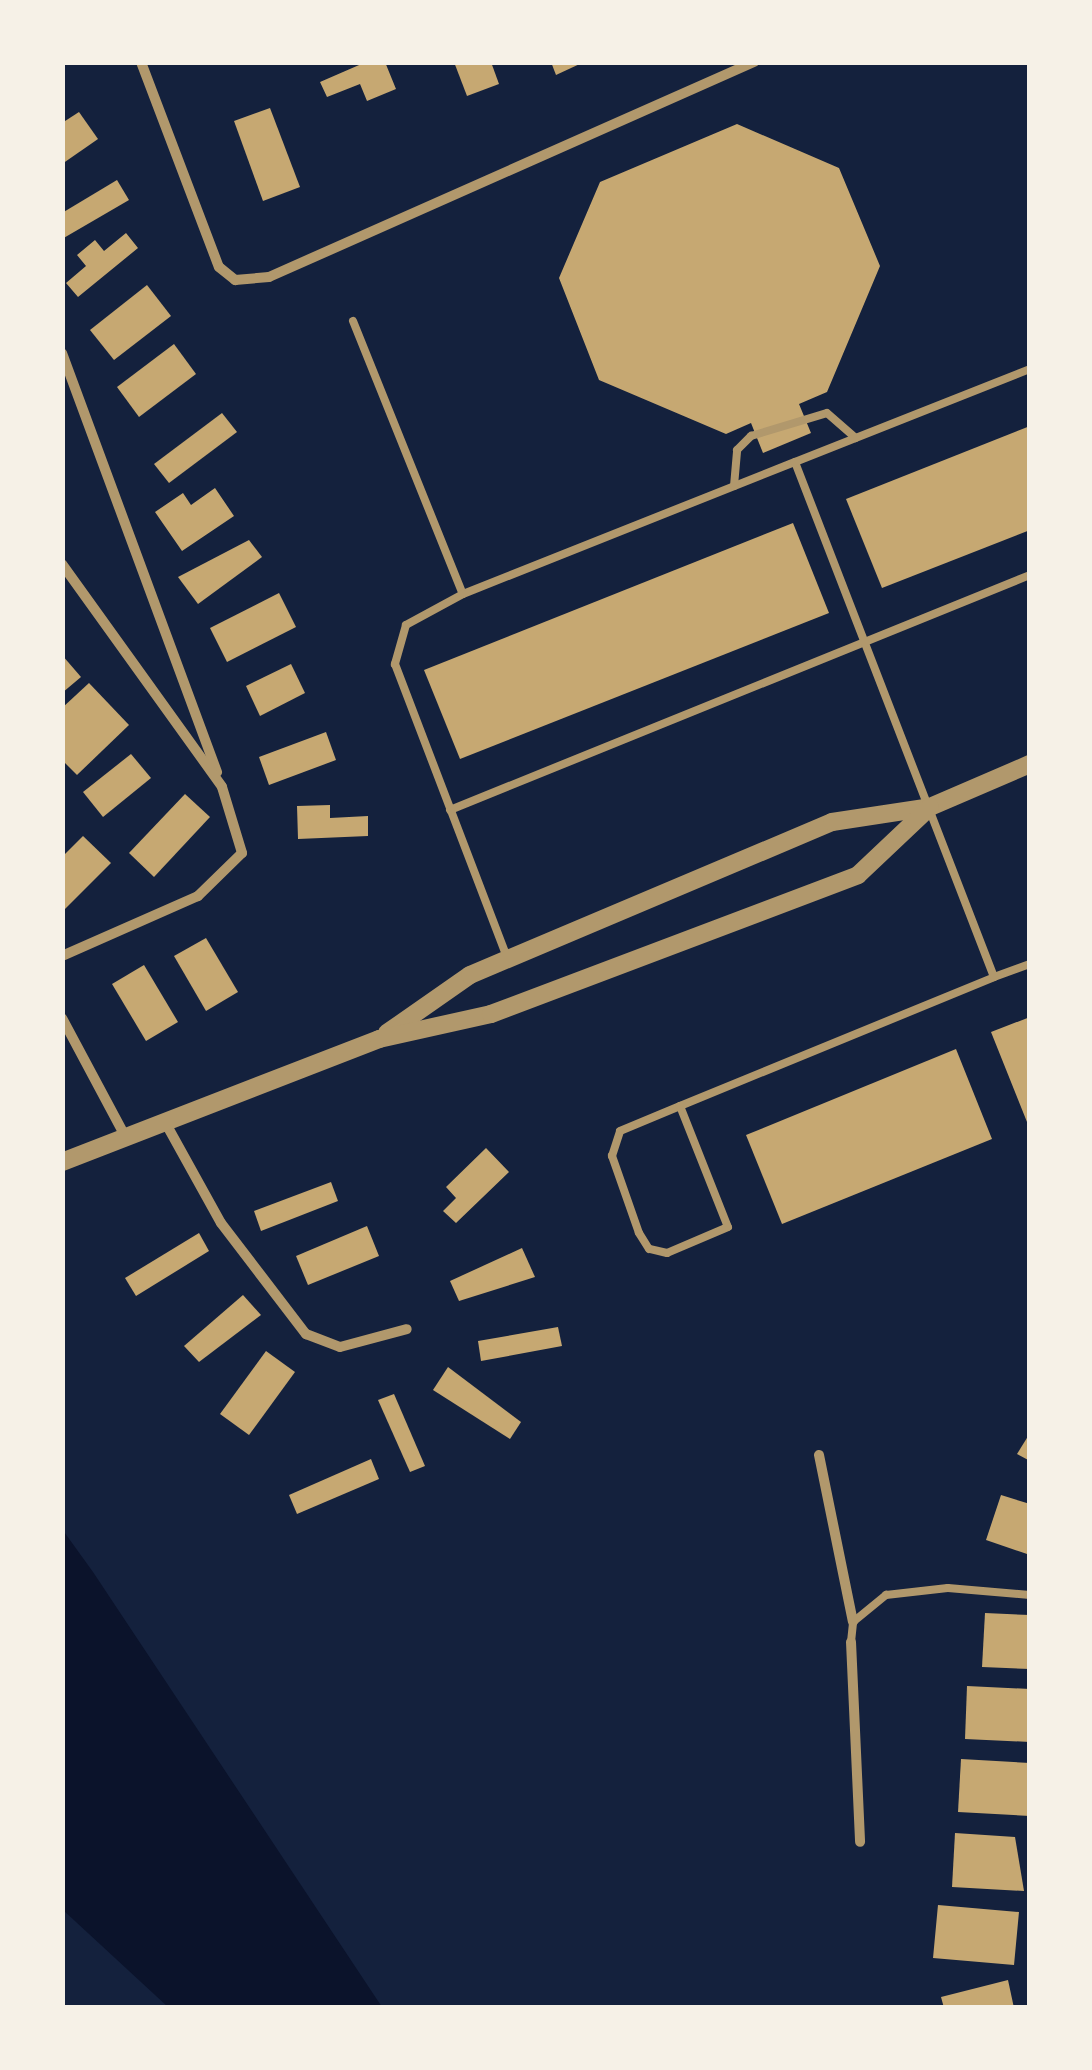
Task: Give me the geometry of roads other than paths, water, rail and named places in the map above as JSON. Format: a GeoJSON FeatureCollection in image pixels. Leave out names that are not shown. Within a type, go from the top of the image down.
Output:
{"type":"FeatureCollection","features":[{"type":"Feature","properties":{"kind":"street"},"geometry":{"type":"LineString","coordinates":[[141,62],[219,268],[235,280],[269,277],[754,62]]}},
{"type":"Feature","properties":{"kind":"street"},"geometry":{"type":"LineString","coordinates":[[62,353],[222,787],[242,853],[221,880],[62,956]]}},
{"type":"Feature","properties":{"kind":"street"},"geometry":{"type":"LineString","coordinates":[[62,564],[222,787]]}},
{"type":"Feature","properties":{"kind":"street"},"geometry":{"type":"LineString","coordinates":[[379,1038],[508,960],[832,822],[930,806],[1030,764]]}},
{"type":"Feature","properties":{"kind":"street"},"geometry":{"type":"LineString","coordinates":[[62,1162],[379,1038],[491,1014],[858,875],[930,806]]}},
{"type":"Feature","properties":{"kind":"street"},"geometry":{"type":"LineString","coordinates":[[62,1018],[126,1138]]}},
{"type":"Feature","properties":{"kind":"street"},"geometry":{"type":"LineString","coordinates":[[165,1122],[221,1223],[306,1334],[340,1346],[407,1329]]}},
{"type":"Feature","properties":{"kind":"street"},"geometry":{"type":"LineString","coordinates":[[819,1455],[853,1622]]}},
{"type":"Feature","properties":{"kind":"street"},"geometry":{"type":"LineString","coordinates":[[851,1642],[860,1842]]}},
{"type":"Feature","properties":{"kind":"lane"},"geometry":{"type":"LineString","coordinates":[[353,321],[464,594]]}},
{"type":"Feature","properties":{"kind":"lane"},"geometry":{"type":"LineString","coordinates":[[508,960],[395,664],[406,625],[464,594],[1030,370]]}},
{"type":"Feature","properties":{"kind":"lane"},"geometry":{"type":"LineString","coordinates":[[734,486],[737,450],[808,413],[828,413],[856,438]]}},
{"type":"Feature","properties":{"kind":"lane"},"geometry":{"type":"LineString","coordinates":[[795,462],[994,978]]}},
{"type":"Feature","properties":{"kind":"lane"},"geometry":{"type":"LineString","coordinates":[[450,810],[1030,576]]}},
{"type":"Feature","properties":{"kind":"lane"},"geometry":{"type":"LineString","coordinates":[[680,1106],[728,1227],[667,1252],[649,1249],[639,1233],[612,1156],[620,1131],[680,1106],[994,978],[1030,964]]}},
{"type":"Feature","properties":{"kind":"lane"},"geometry":{"type":"LineString","coordinates":[[851,1642],[853,1622],[886,1596],[948,1588],[1030,1595]]}},
{"type":"Feature","properties":{"kind":"water"},"geometry":{"type":"Polygon","coordinates":[[[62,1529],[382,2007],[168,2007],[63,1910],[62,1529]]]}}]}
